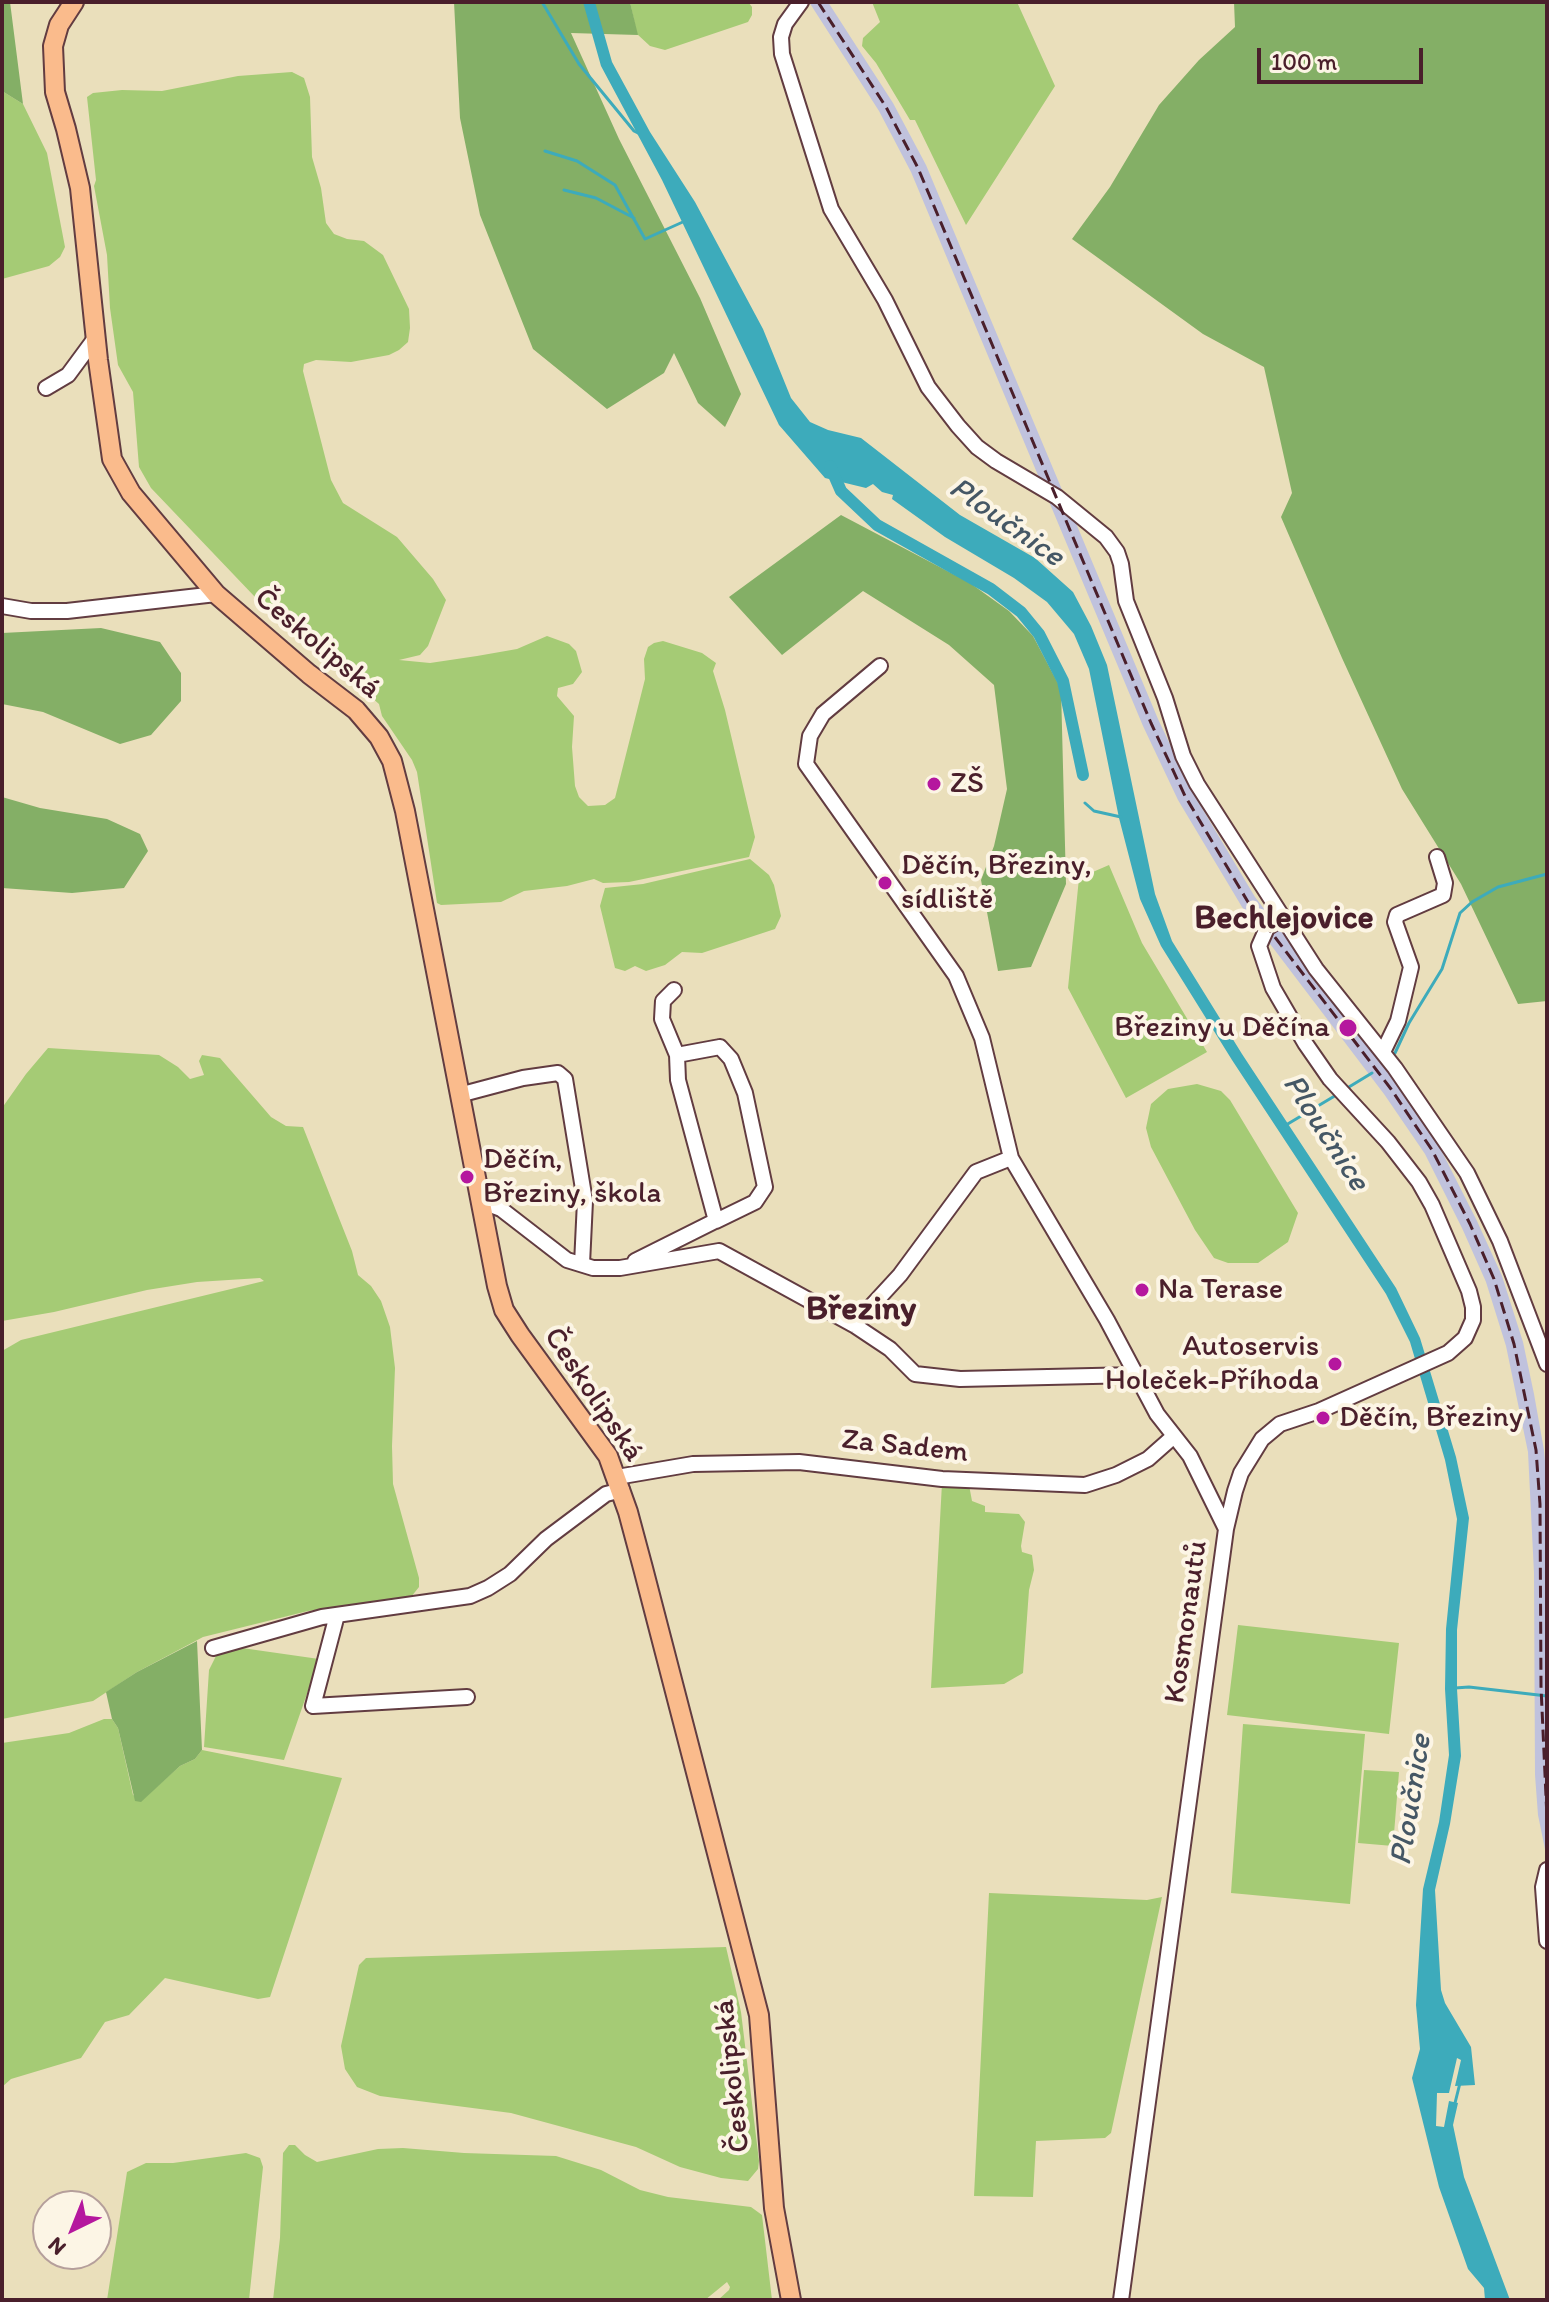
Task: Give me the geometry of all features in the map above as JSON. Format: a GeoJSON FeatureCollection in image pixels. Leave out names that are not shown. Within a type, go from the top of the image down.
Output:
{"type":"FeatureCollection","features":[{"type":"Feature","properties":{"kind":"main road","name":"Českolipská"},"geometry":{"type":"LineString","coordinates":[[74,2],[59,25],[53,46],[55,92],[80,188],[112,459],[131,493],[216,594],[356,710],[379,737],[392,761],[405,811],[486,1233],[504,1310],[608,1456],[619,1484],[759,2015],[774,2208],[791,2300]]}},
{"type":"Feature","properties":{"kind":"street"},"geometry":{"type":"LineString","coordinates":[[801,2],[785,24],[781,37],[782,54],[831,209],[885,300],[928,387],[958,426],[986,454],[1057,497],[1106,537],[1117,552],[1126,601],[1165,698],[1183,756],[1213,811],[1316,969],[1383,1052],[1467,1173],[1500,1241],[1547,1364]]}},
{"type":"Feature","properties":{"kind":"street"},"geometry":{"type":"LineString","coordinates":[[46,388],[68,375],[96,337]]}},
{"type":"Feature","properties":{"kind":"street"},"geometry":{"type":"LineString","coordinates":[[2,606],[31,611],[67,611],[216,594]]}},
{"type":"Feature","properties":{"kind":"street","name":"Kosmonautů"},"geometry":{"type":"LineString","coordinates":[[880,666],[823,714],[810,736],[806,764],[956,976],[982,1038],[1011,1158],[1107,1320],[1157,1414],[1190,1456],[1226,1529],[1121,2300]]}},
{"type":"Feature","properties":{"kind":"street"},"geometry":{"type":"LineString","coordinates":[[1383,1052],[1398,1021],[1411,967],[1395,922],[1397,915],[1443,895],[1445,883],[1437,857]]}},
{"type":"Feature","properties":{"kind":"street"},"geometry":{"type":"LineString","coordinates":[[1226,1529],[1241,1473],[1262,1439],[1280,1424],[1319,1411],[1458,1347],[1470,1331],[1473,1307],[1432,1205],[1419,1182],[1388,1142],[1342,1092],[1285,1011],[1264,967],[1259,946],[1267,928],[1282,918]]}},
{"type":"Feature","properties":{"kind":"street"},"geometry":{"type":"LineString","coordinates":[[674,990],[663,1001],[662,1019],[677,1055],[678,1080],[717,1220]]}},
{"type":"Feature","properties":{"kind":"street"},"geometry":{"type":"LineString","coordinates":[[620,1268],[755,1202],[765,1187],[745,1093],[731,1059],[720,1047],[677,1055]]}},
{"type":"Feature","properties":{"kind":"street"},"geometry":{"type":"LineString","coordinates":[[459,1095],[558,1073],[565,1079],[585,1201],[582,1264]]}},
{"type":"Feature","properties":{"kind":"street"},"geometry":{"type":"LineString","coordinates":[[854,1325],[900,1275],[976,1172],[1011,1158]]}},
{"type":"Feature","properties":{"kind":"street"},"geometry":{"type":"LineString","coordinates":[[480,1201],[501,1209],[567,1260],[593,1268],[620,1268],[719,1251],[854,1325],[890,1349],[915,1374],[960,1379],[1136,1375]]}},
{"type":"Feature","properties":{"kind":"street"},"geometry":{"type":"LineString","coordinates":[[1539,1344],[1547,1329]]}},
{"type":"Feature","properties":{"kind":"street","name":"Za Sadem"},"geometry":{"type":"LineString","coordinates":[[213,1648],[337,1615],[456,1599],[488,1588],[510,1574],[546,1539],[619,1484],[693,1464],[799,1462],[942,1479],[1085,1485],[1116,1475],[1148,1459],[1174,1436]]}},
{"type":"Feature","properties":{"kind":"street"},"geometry":{"type":"LineString","coordinates":[[1208,1492],[1235,1491]]}},
{"type":"Feature","properties":{"kind":"street"},"geometry":{"type":"LineString","coordinates":[[337,1615],[313,1706],[467,1697]]}},
{"type":"Feature","properties":{"kind":"street"},"geometry":{"type":"LineString","coordinates":[[1547,1870],[1543,1887],[1547,1941]]}},
{"type":"Feature","properties":{"kind":"shaded area"},"geometry":{"type":"Polygon","coordinates":[[[809,2],[828,2],[893,103],[926,165],[1158,719],[1193,793],[1255,897],[1398,1084],[1439,1146],[1502,1276],[1523,1342],[1544,1450],[1547,1483],[1547,1859],[1538,1815],[1535,1775],[1534,1573],[1528,1452],[1506,1346],[1486,1282],[1425,1154],[1384,1094],[1242,907],[1178,800],[1143,726],[911,172],[879,111],[809,2]]]}},
{"type":"Feature","properties":{"kind":"green space"},"geometry":{"type":"Polygon","coordinates":[[[2,2],[10,2],[23,104],[2,91],[2,2]]]}},
{"type":"Feature","properties":{"kind":"green space"},"geometry":{"type":"Polygon","coordinates":[[[454,2],[630,2],[638,35],[571,33],[619,139],[700,298],[741,394],[725,427],[698,403],[674,353],[664,373],[607,409],[533,349],[480,215],[460,118],[454,2]]]}},
{"type":"Feature","properties":{"kind":"green space"},"geometry":{"type":"Polygon","coordinates":[[[630,2],[749,3],[752,15],[748,22],[665,50],[650,46],[637,34],[630,2]]]}},
{"type":"Feature","properties":{"kind":"green space"},"geometry":{"type":"Polygon","coordinates":[[[872,2],[1017,2],[1055,86],[966,225],[915,120],[910,120],[876,63],[862,46],[863,38],[880,22],[872,2]]]}},
{"type":"Feature","properties":{"kind":"green space"},"geometry":{"type":"Polygon","coordinates":[[[1234,2],[1547,2],[1547,1001],[1518,1004],[1461,884],[1402,789],[1342,658],[1281,517],[1292,493],[1264,367],[1203,334],[1072,239],[1110,187],[1159,105],[1199,60],[1235,27],[1234,2]]]}},
{"type":"Feature","properties":{"kind":"green space"},"geometry":{"type":"Polygon","coordinates":[[[292,72],[304,78],[310,97],[312,157],[326,223],[334,234],[364,241],[383,255],[409,309],[408,342],[399,350],[389,355],[351,362],[316,360],[304,364],[303,371],[331,480],[343,503],[397,537],[433,579],[446,600],[428,646],[420,655],[399,660],[430,663],[477,656],[517,649],[547,636],[569,644],[576,651],[582,672],[573,684],[558,688],[557,696],[574,716],[572,747],[575,786],[579,797],[588,806],[605,805],[615,798],[645,679],[644,659],[648,647],[663,641],[702,653],[716,663],[713,671],[755,837],[749,857],[629,882],[603,883],[594,879],[524,891],[501,902],[437,903],[417,772],[382,716],[379,704],[343,678],[279,621],[273,609],[255,597],[151,488],[139,467],[133,392],[118,365],[107,255],[94,186],[96,180],[87,97],[93,93],[162,91],[238,76],[292,72]]]}},
{"type":"Feature","properties":{"kind":"green space"},"geometry":{"type":"Polygon","coordinates":[[[2,91],[23,104],[47,153],[65,247],[60,257],[49,266],[2,279],[2,91]]]}},
{"type":"Feature","properties":{"kind":"green space"},"geometry":{"type":"Polygon","coordinates":[[[841,515],[970,583],[1009,611],[1033,636],[1061,689],[1066,884],[1031,967],[998,971],[981,880],[994,846],[1007,789],[994,685],[949,645],[863,591],[782,655],[729,597],[841,515]]]}},
{"type":"Feature","properties":{"kind":"green space"},"geometry":{"type":"Polygon","coordinates":[[[101,628],[160,642],[181,673],[181,701],[151,735],[120,744],[43,712],[2,704],[2,633],[101,628]]]}},
{"type":"Feature","properties":{"kind":"green space"},"geometry":{"type":"Polygon","coordinates":[[[2,797],[40,808],[107,819],[140,834],[148,851],[124,888],[72,893],[2,888],[2,797]]]}},
{"type":"Feature","properties":{"kind":"green space"},"geometry":{"type":"Polygon","coordinates":[[[750,859],[769,875],[774,885],[781,916],[775,929],[702,953],[682,952],[665,965],[646,971],[635,966],[625,971],[615,968],[600,906],[605,888],[643,884],[750,859]]]}},
{"type":"Feature","properties":{"kind":"green space"},"geometry":{"type":"Polygon","coordinates":[[[1109,865],[1142,943],[1207,1052],[1126,1098],[1068,988],[1079,878],[1109,865]]]}},
{"type":"Feature","properties":{"kind":"green space"},"geometry":{"type":"Polygon","coordinates":[[[48,1048],[159,1055],[190,1079],[204,1075],[199,1061],[202,1055],[220,1058],[271,1117],[286,1126],[303,1127],[352,1251],[358,1275],[371,1286],[381,1301],[390,1327],[395,1368],[393,1484],[419,1587],[411,1597],[308,1611],[203,1637],[137,1672],[93,1701],[2,1719],[2,1351],[21,1340],[264,1281],[260,1278],[197,1282],[2,1321],[2,1108],[48,1048]]]}},
{"type":"Feature","properties":{"kind":"green space"},"geometry":{"type":"Polygon","coordinates":[[[1197,1084],[1221,1091],[1230,1100],[1298,1213],[1288,1242],[1258,1263],[1228,1263],[1214,1258],[1195,1230],[1151,1147],[1146,1128],[1151,1104],[1168,1089],[1197,1084]]]}},
{"type":"Feature","properties":{"kind":"green space"},"geometry":{"type":"Polygon","coordinates":[[[942,1483],[969,1485],[972,1501],[985,1506],[985,1512],[1019,1514],[1025,1522],[1022,1552],[1032,1555],[1034,1570],[1029,1590],[1023,1673],[1004,1684],[931,1688],[942,1483]]]}},
{"type":"Feature","properties":{"kind":"green space"},"geometry":{"type":"Polygon","coordinates":[[[1238,1625],[1399,1643],[1389,1734],[1227,1715],[1238,1625]]]}},
{"type":"Feature","properties":{"kind":"green space"},"geometry":{"type":"Polygon","coordinates":[[[197,1641],[202,1750],[141,1802],[135,1801],[106,1692],[197,1641]]]}},
{"type":"Feature","properties":{"kind":"green space"},"geometry":{"type":"Polygon","coordinates":[[[228,1646],[319,1659],[284,1760],[204,1747],[209,1670],[217,1654],[228,1646]]]}},
{"type":"Feature","properties":{"kind":"green space"},"geometry":{"type":"Polygon","coordinates":[[[104,1719],[112,1719],[118,1728],[133,1795],[142,1800],[180,1766],[195,1759],[202,1750],[342,1778],[270,1997],[258,1999],[165,1978],[129,2015],[105,2022],[81,2058],[11,2079],[2,2087],[2,1743],[69,1733],[104,1719]]]}},
{"type":"Feature","properties":{"kind":"green space"},"geometry":{"type":"Polygon","coordinates":[[[1243,1724],[1365,1734],[1350,1904],[1231,1893],[1243,1724]]]}},
{"type":"Feature","properties":{"kind":"green space"},"geometry":{"type":"Polygon","coordinates":[[[1364,1770],[1399,1772],[1393,1846],[1358,1843],[1364,1770]]]}},
{"type":"Feature","properties":{"kind":"green space"},"geometry":{"type":"Polygon","coordinates":[[[989,1893],[1147,1900],[1162,1897],[1111,2133],[1105,2138],[1036,2141],[1033,2197],[974,2196],[989,1893]]]}},
{"type":"Feature","properties":{"kind":"green space"},"geometry":{"type":"Polygon","coordinates":[[[726,1947],[741,2012],[759,2161],[758,2169],[748,2181],[721,2178],[680,2167],[636,2147],[511,2113],[380,2096],[357,2087],[345,2069],[341,2046],[359,1965],[366,1958],[726,1947]]]}},
{"type":"Feature","properties":{"kind":"green space"},"geometry":{"type":"Polygon","coordinates":[[[289,2145],[295,2145],[317,2162],[378,2149],[403,2148],[556,2156],[601,2170],[640,2190],[668,2197],[751,2207],[762,2215],[772,2300],[718,2300],[729,2290],[727,2282],[705,2300],[273,2300],[280,2238],[283,2153],[289,2145]]]}},
{"type":"Feature","properties":{"kind":"green space"},"geometry":{"type":"Polygon","coordinates":[[[246,2153],[260,2158],[263,2167],[249,2300],[107,2300],[127,2172],[146,2163],[173,2163],[246,2153]]]}},
{"type":"Feature","properties":{"kind":"water"},"geometry":{"type":"Polygon","coordinates":[[[583,2],[595,2],[612,62],[650,132],[695,202],[763,329],[791,398],[810,422],[861,438],[960,515],[1035,558],[1073,592],[1107,665],[1155,894],[1172,941],[1242,1054],[1396,1288],[1420,1338],[1456,1457],[1469,1518],[1457,1630],[1461,1756],[1435,1890],[1441,1990],[1445,2003],[1471,2047],[1475,2085],[1455,2086],[1461,2060],[1457,2058],[1449,2093],[1437,2093],[1436,2126],[1444,2127],[1449,2101],[1458,2103],[1453,2125],[1464,2177],[1510,2300],[1485,2300],[1484,2288],[1468,2269],[1439,2187],[1412,2078],[1420,2049],[1416,2005],[1423,1889],[1439,1822],[1449,1755],[1445,1689],[1446,1629],[1457,1519],[1445,1460],[1410,1342],[1386,1294],[1161,946],[1140,899],[1119,818],[1089,669],[1074,634],[1047,602],[1014,578],[945,537],[892,499],[893,495],[882,492],[873,484],[866,488],[825,478],[779,425],[662,180],[601,66],[583,2]]]}},
{"type":"Feature","properties":{"kind":"waterway"},"geometry":{"type":"LineString","coordinates":[[542,2],[579,64],[638,133]]}},
{"type":"Feature","properties":{"kind":"waterway"},"geometry":{"type":"LineString","coordinates":[[545,151],[577,161],[615,185],[645,239],[685,221]]}},
{"type":"Feature","properties":{"kind":"waterway"},"geometry":{"type":"LineString","coordinates":[[564,190],[596,198],[634,218]]}},
{"type":"Feature","properties":{"kind":"waterway"},"geometry":{"type":"LineString","coordinates":[[830,466],[841,491],[877,525],[991,589],[1021,612],[1039,634],[1063,681],[1083,775]]}},
{"type":"Feature","properties":{"kind":"waterway"},"geometry":{"type":"LineString","coordinates":[[1085,803],[1094,811],[1121,817]]}},
{"type":"Feature","properties":{"kind":"waterway"},"geometry":{"type":"LineString","coordinates":[[1395,1053],[1409,1023],[1442,969],[1460,913],[1498,887],[1547,874]]}},
{"type":"Feature","properties":{"kind":"waterway"},"geometry":{"type":"LineString","coordinates":[[1344,1090],[1372,1073]]}},
{"type":"Feature","properties":{"kind":"waterway","name":"Ploučnice"},"geometry":{"type":"LineString","coordinates":[[1286,1125],[1338,1094]]}},
{"type":"Feature","properties":{"kind":"waterway"},"geometry":{"type":"LineString","coordinates":[[1455,1688],[1547,1696]]}},
{"type":"Feature","properties":{"kind":"waterway"},"geometry":{"type":"LineString","coordinates":[[1455,2103],[1460,2083]]}},
{"type":"Feature","properties":{"kind":"railway"},"geometry":{"type":"LineString","coordinates":[[818,2],[886,107],[918,168],[1151,723],[1185,796],[1248,902],[1391,1089],[1432,1150],[1494,1279],[1514,1344],[1536,1450],[1547,1818]]}},
{"type":"Feature","properties":{"kind":"place","name":"ZŠ"},"geometry":{"type":"Point","coordinates":[934,784]}},
{"type":"Feature","properties":{"kind":"place","name":"Děčín, Březiny, sídliště"},"geometry":{"type":"Point","coordinates":[885,883]}},
{"type":"Feature","properties":{"kind":"place","name":"Březiny u Děčína"},"geometry":{"type":"Point","coordinates":[1348,1028]}},
{"type":"Feature","properties":{"kind":"place","name":"Děčín, Březiny, škola"},"geometry":{"type":"Point","coordinates":[467,1177]}},
{"type":"Feature","properties":{"kind":"place","name":"Na Terase"},"geometry":{"type":"Point","coordinates":[1142,1290]}},
{"type":"Feature","properties":{"kind":"place","name":"Autoservis Holeček-Příhoda"},"geometry":{"type":"Point","coordinates":[1335,1364]}},
{"type":"Feature","properties":{"kind":"place","name":"Děčín, Březiny"},"geometry":{"type":"Point","coordinates":[1323,1418]}},
{"type":"Feature","properties":{"kind":"district","name":"Bechlejovice"},"geometry":{"type":"Point","coordinates":[1284,919]}},
{"type":"Feature","properties":{"kind":"district","name":"Březiny"},"geometry":{"type":"Point","coordinates":[861,1310]}}]}
